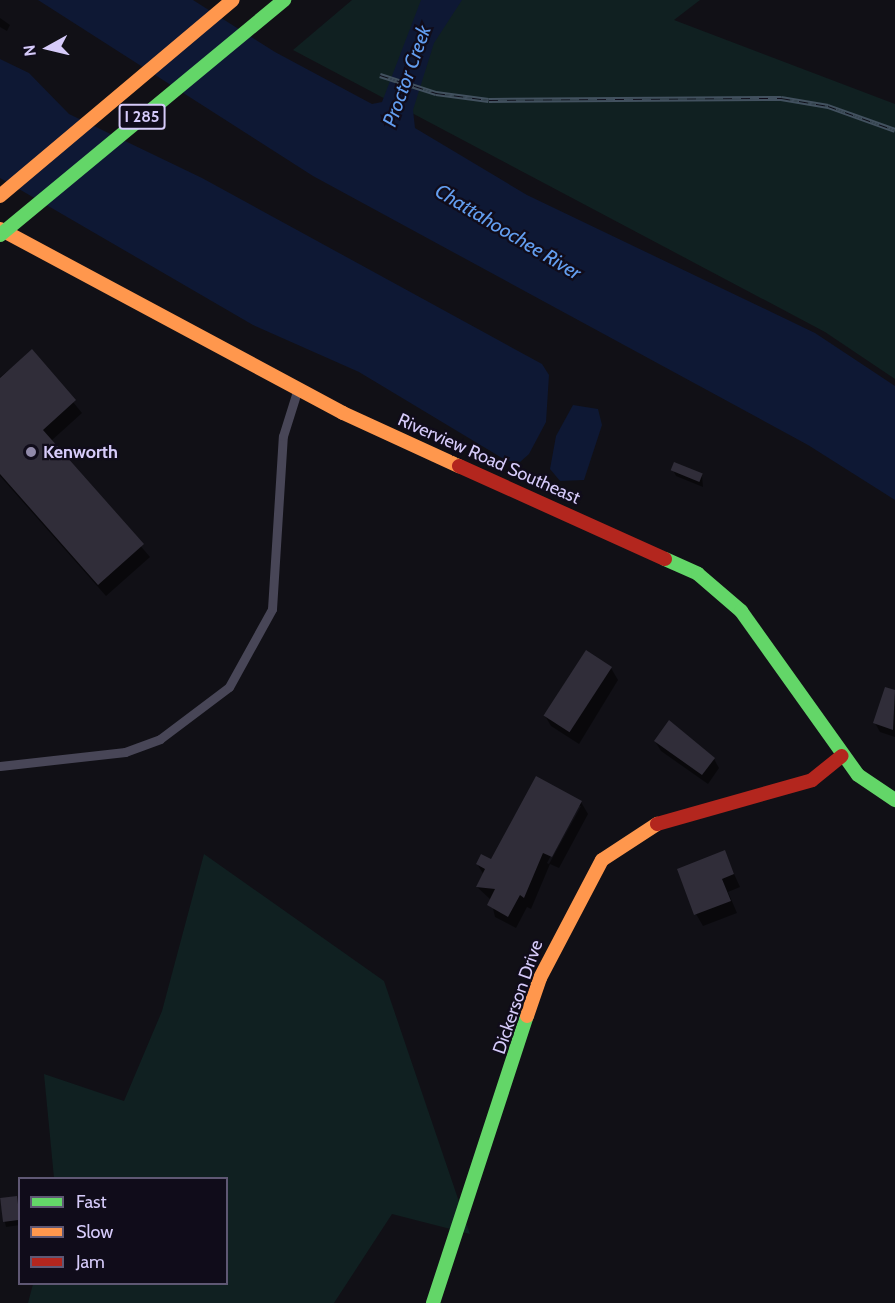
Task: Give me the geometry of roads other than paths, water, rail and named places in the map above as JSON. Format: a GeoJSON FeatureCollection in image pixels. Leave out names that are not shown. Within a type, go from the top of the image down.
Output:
{"type":"FeatureCollection","features":[{"type":"Feature","properties":{"kind":"main road","name":"I 285"},"geometry":{"type":"LineString","coordinates":[[0,196],[233,0]]}},
{"type":"Feature","properties":{"kind":"main road","name":"I 285"},"geometry":{"type":"LineString","coordinates":[[0,235],[284,0]]}},
{"type":"Feature","properties":{"kind":"main road","name":"Riverview Road Southeast"},"geometry":{"type":"LineString","coordinates":[[0,229],[298,388],[698,574],[754,626],[842,756],[895,800]]}},
{"type":"Feature","properties":{"kind":"main road","name":"Dickerson Drive"},"geometry":{"type":"LineString","coordinates":[[433,1303],[467,1213],[540,978],[602,860],[650,827],[721,802],[812,780],[842,756]]}},
{"type":"Feature","properties":{"kind":"street"},"geometry":{"type":"LineString","coordinates":[[0,766],[125,752],[160,739],[229,687],[272,609],[282,436],[298,388]]}},
{"type":"Feature","properties":{"kind":"water"},"geometry":{"type":"Polygon","coordinates":[[[38,0],[193,0],[275,52],[372,104],[382,102],[421,0],[462,0],[434,43],[413,110],[415,128],[527,195],[815,333],[895,386],[895,500],[808,445],[313,176],[38,0]]]}},
{"type":"Feature","properties":{"kind":"water"},"geometry":{"type":"Polygon","coordinates":[[[0,59],[29,73],[69,114],[202,178],[542,364],[549,375],[546,422],[529,454],[520,462],[507,461],[359,372],[253,325],[0,178],[0,59]]]}},
{"type":"Feature","properties":{"kind":"water"},"geometry":{"type":"Polygon","coordinates":[[[573,405],[598,409],[602,425],[584,480],[560,481],[550,469],[556,436],[573,405]]]}},
{"type":"Feature","properties":{"kind":"railway"},"geometry":{"type":"LineString","coordinates":[[380,75],[436,93],[489,100],[781,98],[828,106],[895,130]]}},
{"type":"Feature","properties":{"kind":"place","name":"Kenworth"},"geometry":{"type":"Point","coordinates":[31,452]}},
{"type":"Feature","properties":{"kind":"water label","name":"Proctor Creek"},"geometry":{"type":"Point","coordinates":[407,76]}},
{"type":"Feature","properties":{"kind":"water label","name":"Chattahoochee River"},"geometry":{"type":"Point","coordinates":[508,232]}}]}
